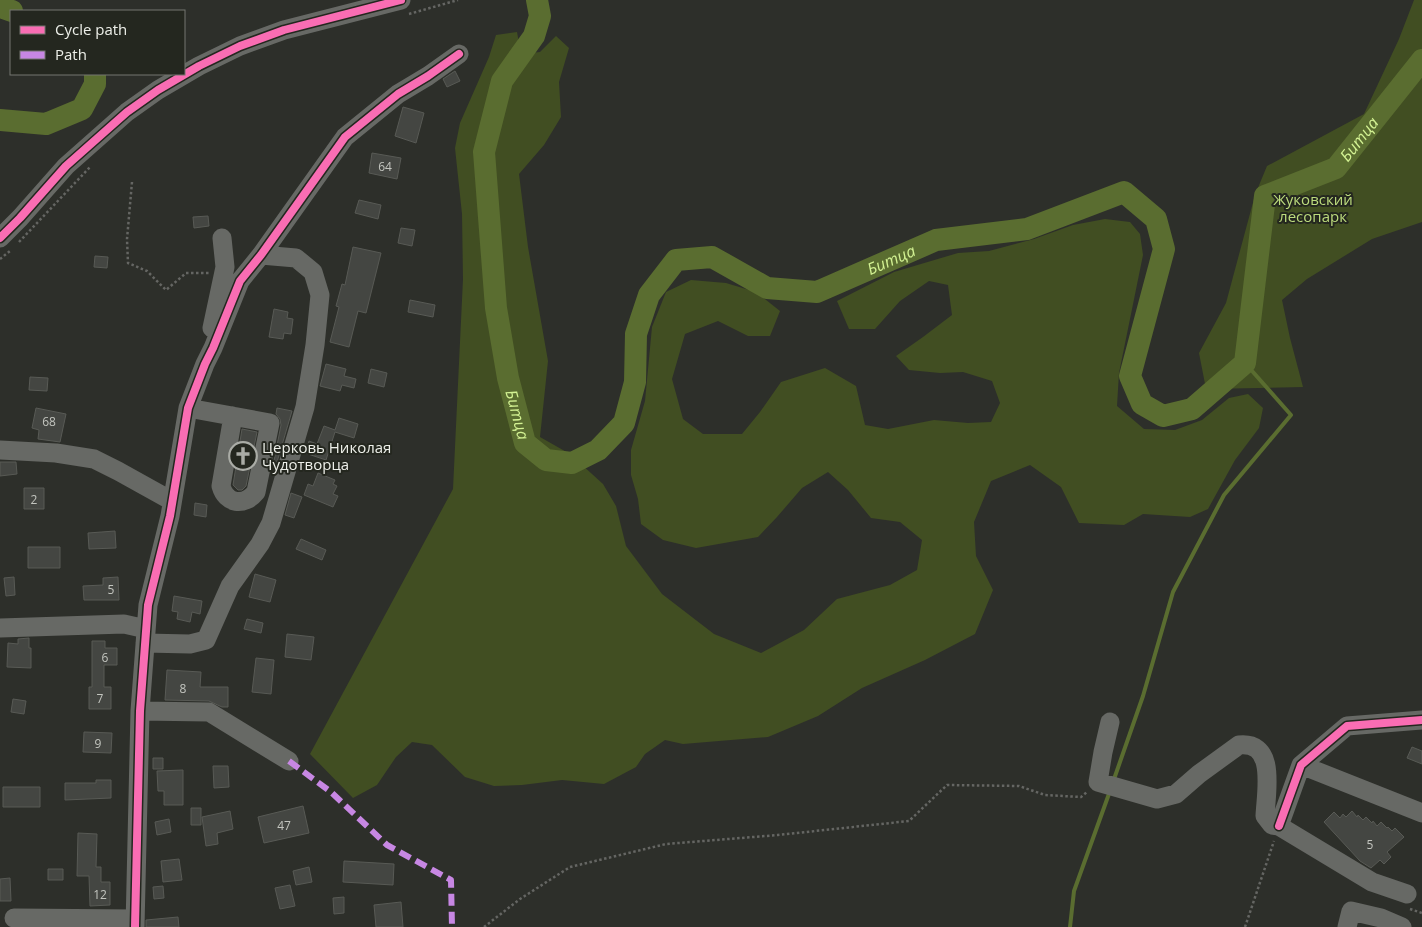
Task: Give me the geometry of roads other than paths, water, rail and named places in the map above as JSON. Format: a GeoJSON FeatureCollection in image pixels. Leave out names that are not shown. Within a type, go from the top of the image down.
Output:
{"type":"FeatureCollection","features":[{"type":"Feature","properties":{"kind":"street"},"geometry":{"type":"LineString","coordinates":[[185,74],[240,46],[284,30],[402,8]]}},
{"type":"Feature","properties":{"kind":"street"},"geometry":{"type":"LineString","coordinates":[[14,918],[135,923],[140,711],[148,605],[170,516],[188,408],[240,281],[262,256],[345,137],[398,94],[459,54]]}},
{"type":"Feature","properties":{"kind":"street"},"geometry":{"type":"LineString","coordinates":[[0,238],[66,166],[127,112],[184,75]]}},
{"type":"Feature","properties":{"kind":"street"},"geometry":{"type":"LineString","coordinates":[[205,364],[225,267],[222,238]]}},
{"type":"Feature","properties":{"kind":"street"},"geometry":{"type":"LineString","coordinates":[[0,628],[124,624],[145,636],[190,644],[206,640],[230,586],[260,544],[272,523],[305,407],[315,345],[320,295],[313,272],[296,258],[262,256]]}},
{"type":"Feature","properties":{"kind":"street"},"geometry":{"type":"LineString","coordinates":[[188,408],[233,416]]}},
{"type":"Feature","properties":{"kind":"street"},"geometry":{"type":"LineString","coordinates":[[0,450],[56,453],[94,459],[118,470],[172,501]]}},
{"type":"Feature","properties":{"kind":"street"},"geometry":{"type":"LineString","coordinates":[[140,711],[209,712],[289,761]]}},
{"type":"Feature","properties":{"kind":"street"},"geometry":{"type":"LineString","coordinates":[[1280,826],[1301,765],[1347,726],[1422,720]]}},
{"type":"Feature","properties":{"kind":"street"},"geometry":{"type":"LineString","coordinates":[[1110,722],[1102,752],[1098,782],[1157,799],[1176,794],[1199,774],[1239,745],[1254,746],[1263,753],[1266,764],[1265,816],[1272,824],[1280,826],[1405,900]]}},
{"type":"Feature","properties":{"kind":"street"},"geometry":{"type":"LineString","coordinates":[[1301,765],[1422,813]]}},
{"type":"Feature","properties":{"kind":"street"},"geometry":{"type":"LineString","coordinates":[[1347,927],[1352,911],[1381,918],[1402,927]]}},
{"type":"Feature","properties":{"kind":"waterway","name":"Битца"},"geometry":{"type":"LineString","coordinates":[[537,0],[540,16],[534,36],[502,81],[484,152],[496,308],[508,378],[525,443],[546,460],[572,463],[598,450],[624,423],[635,382],[636,334],[649,295],[676,260],[712,257],[767,288],[817,292],[936,240],[1027,229],[1124,192],[1156,219],[1164,249],[1130,376],[1142,404],[1163,416],[1192,409],[1245,363],[1265,196],[1336,168],[1422,60]]}},
{"type":"Feature","properties":{"kind":"waterway","name":"Битца"},"geometry":{"type":"LineString","coordinates":[[0,7],[10,10]]}},
{"type":"Feature","properties":{"kind":"waterway","name":"Битца"},"geometry":{"type":"LineString","coordinates":[[0,120],[46,124],[82,109],[95,84],[95,75]]}},
{"type":"Feature","properties":{"kind":"waterway"},"geometry":{"type":"LineString","coordinates":[[1113,782],[1143,696],[1173,592],[1224,495],[1291,415],[1245,363]]}},
{"type":"Feature","properties":{"kind":"waterway"},"geometry":{"type":"LineString","coordinates":[[1070,927],[1074,891],[1110,791]]}},
{"type":"Feature","properties":{"kind":"place","name":"Церковь Николая Чудотворца"},"geometry":{"type":"Point","coordinates":[243,456]}},
{"type":"Feature","properties":{"kind":"park label","name":"Жуковский лесопарк"},"geometry":{"type":"Point","coordinates":[1313,208]}}]}
